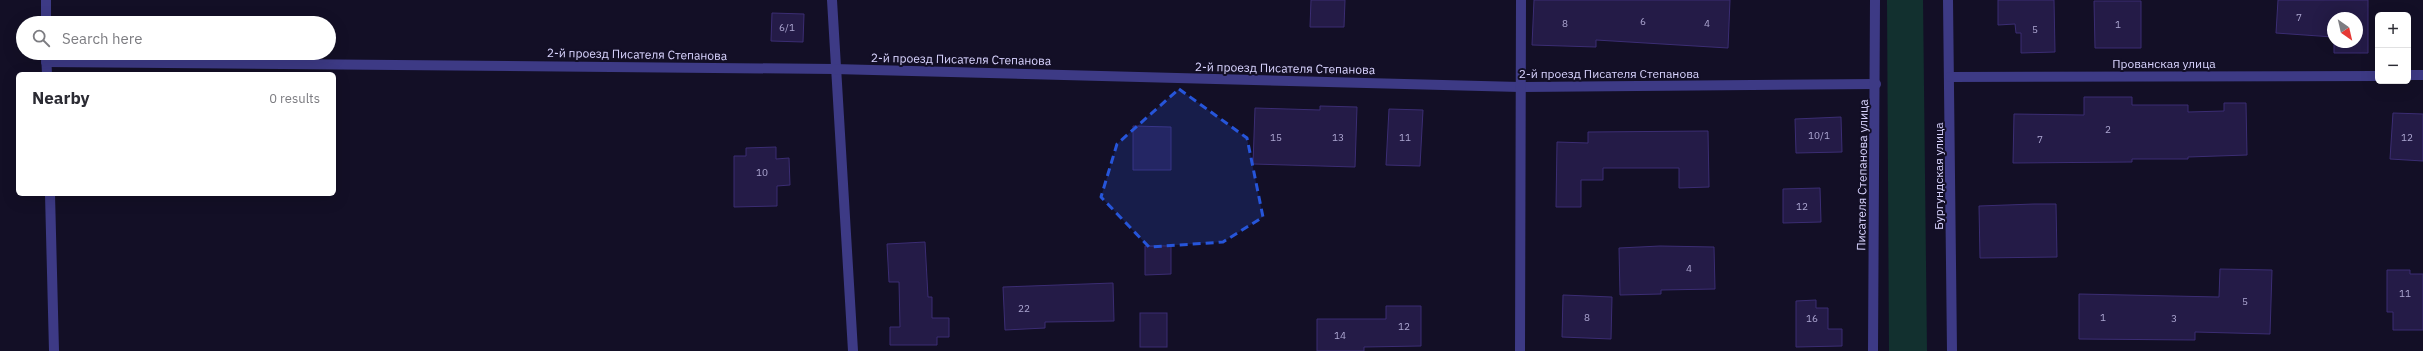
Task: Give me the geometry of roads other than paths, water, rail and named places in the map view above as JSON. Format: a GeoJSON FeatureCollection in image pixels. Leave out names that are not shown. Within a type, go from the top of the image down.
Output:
{"type":"FeatureCollection","features":[{"type":"Feature","properties":{"kind":"street"},"geometry":{"type":"LineString","coordinates":[[46,0],[46,16]]}},
{"type":"Feature","properties":{"kind":"street"},"geometry":{"type":"LineString","coordinates":[[832,0],[834,69],[853,351]]}},
{"type":"Feature","properties":{"kind":"street"},"geometry":{"type":"LineString","coordinates":[[1520,0],[1520,351]]}},
{"type":"Feature","properties":{"kind":"street","name":"Писателя Степанова улица"},"geometry":{"type":"LineString","coordinates":[[1873,351],[1876,84],[1875,0]]}},
{"type":"Feature","properties":{"kind":"street","name":"Бургундская улица"},"geometry":{"type":"LineString","coordinates":[[1948,0],[1952,351]]}},
{"type":"Feature","properties":{"kind":"street"},"geometry":{"type":"LineString","coordinates":[[46,60],[47,72]]}},
{"type":"Feature","properties":{"kind":"street","name":"2-й проезд Писателя Степанова"},"geometry":{"type":"LineString","coordinates":[[189,60],[834,69],[1520,86],[1876,84]]}},
{"type":"Feature","properties":{"kind":"street"},"geometry":{"type":"LineString","coordinates":[[2411,76],[2423,75]]}},
{"type":"Feature","properties":{"kind":"street","name":"Прованская улица"},"geometry":{"type":"LineString","coordinates":[[1950,77],[2375,76]]}},
{"type":"Feature","properties":{"kind":"street"},"geometry":{"type":"LineString","coordinates":[[50,196],[54,351]]}}]}
